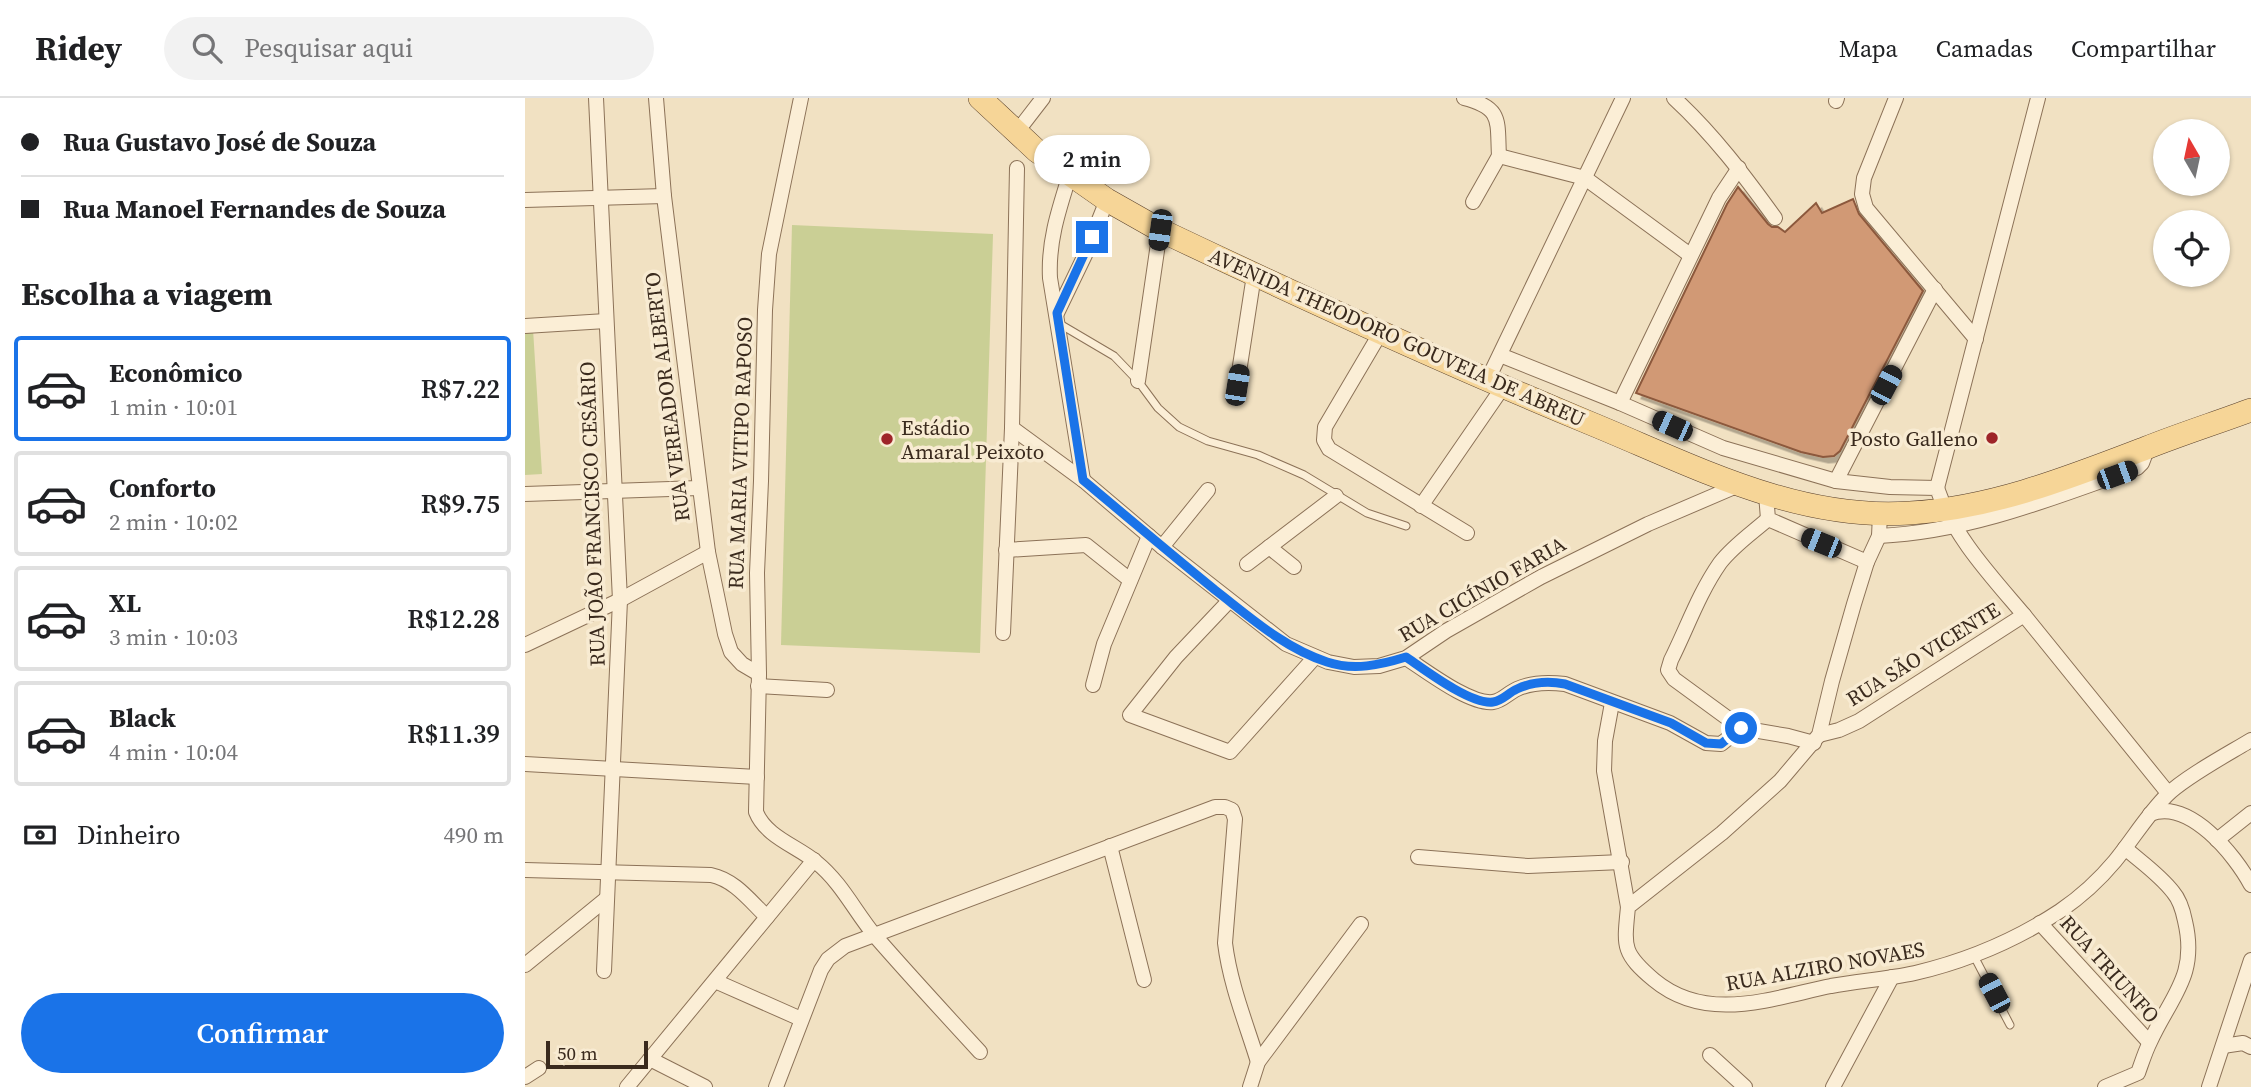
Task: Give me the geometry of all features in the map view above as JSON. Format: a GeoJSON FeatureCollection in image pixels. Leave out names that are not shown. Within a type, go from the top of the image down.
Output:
{"type":"FeatureCollection","features":[{"type":"Feature","properties":{"kind":"main road","name":"AVENIDA THEODORO GOUVEIA DE ABREU"},"geometry":{"type":"LineString","coordinates":[[980,98],[1016,133],[1107,200],[1160,230],[1254,275],[1495,383],[1739,485],[1835,510],[1879,525],[2059,482],[2251,410]]}},
{"type":"Feature","properties":{"kind":"street","name":"RUA JOÃO FRANCISCO CESÁRIO"},"geometry":{"type":"LineString","coordinates":[[596,98],[617,491],[620,600],[604,971]]}},
{"type":"Feature","properties":{"kind":"street","name":"RUA VEREADOR ALBERTO"},"geometry":{"type":"LineString","coordinates":[[656,98],[664,196],[708,552],[731,652],[759,680]]}},
{"type":"Feature","properties":{"kind":"street","name":"RUA MARIA VITIPO RAPOSO"},"geometry":{"type":"LineString","coordinates":[[801,98],[769,254],[765,310],[757,573],[759,680],[756,812],[759,820],[772,833],[814,860]]}},
{"type":"Feature","properties":{"kind":"street"},"geometry":{"type":"LineString","coordinates":[[1016,133],[1043,98]]}},
{"type":"Feature","properties":{"kind":"street"},"geometry":{"type":"LineString","coordinates":[[1464,98],[1483,103],[1492,110],[1497,123],[1499,156],[1473,202]]}},
{"type":"Feature","properties":{"kind":"street"},"geometry":{"type":"LineString","coordinates":[[1421,506],[1495,383],[1500,355],[1623,98]]}},
{"type":"Feature","properties":{"kind":"street"},"geometry":{"type":"LineString","coordinates":[[1674,98],[1697,119],[1739,167],[1775,218]]}},
{"type":"Feature","properties":{"kind":"street"},"geometry":{"type":"LineString","coordinates":[[1896,98],[1864,178],[1862,194],[1866,208],[1976,339]]}},
{"type":"Feature","properties":{"kind":"street"},"geometry":{"type":"LineString","coordinates":[[1500,355],[1621,403],[1723,448],[1836,481],[1890,487],[1945,508],[1976,339],[2038,98]]}},
{"type":"Feature","properties":{"kind":"street"},"geometry":{"type":"LineString","coordinates":[[1499,156],[1585,178],[1690,255]]}},
{"type":"Feature","properties":{"kind":"street"},"geometry":{"type":"LineString","coordinates":[[1621,403],[1690,255],[1719,198],[1739,167]]}},
{"type":"Feature","properties":{"kind":"street"},"geometry":{"type":"LineString","coordinates":[[1003,633],[1017,168]]}},
{"type":"Feature","properties":{"kind":"street"},"geometry":{"type":"LineString","coordinates":[[1070,174],[1053,228],[1049,255],[1050,278],[1083,480]]}},
{"type":"Feature","properties":{"kind":"street"},"geometry":{"type":"LineString","coordinates":[[525,200],[664,196]]}},
{"type":"Feature","properties":{"kind":"street"},"geometry":{"type":"LineString","coordinates":[[1057,318],[1107,200]]}},
{"type":"Feature","properties":{"kind":"street"},"geometry":{"type":"LineString","coordinates":[[1138,381],[1160,230]]}},
{"type":"Feature","properties":{"kind":"street"},"geometry":{"type":"LineString","coordinates":[[1237,385],[1254,275]]}},
{"type":"Feature","properties":{"kind":"street"},"geometry":{"type":"LineString","coordinates":[[1836,481],[1935,289]]}},
{"type":"Feature","properties":{"kind":"street"},"geometry":{"type":"LineString","coordinates":[[525,326],[606,321]]}},
{"type":"Feature","properties":{"kind":"street"},"geometry":{"type":"LineString","coordinates":[[1381,332],[1325,427],[1324,440],[1329,449],[1468,533]]}},
{"type":"Feature","properties":{"kind":"street","name":"RUA CICÍNIO FARIA"},"geometry":{"type":"LineString","coordinates":[[1011,428],[1083,480],[1162,547],[1286,644],[1328,663],[1355,667],[1379,666],[1406,657],[1541,577],[1648,524],[1739,485]]}},
{"type":"Feature","properties":{"kind":"street"},"geometry":{"type":"LineString","coordinates":[[525,494],[699,488]]}},
{"type":"Feature","properties":{"kind":"street"},"geometry":{"type":"LineString","coordinates":[[1162,547],[1208,490]]}},
{"type":"Feature","properties":{"kind":"street"},"geometry":{"type":"LineString","coordinates":[[1766,494],[1768,519]]}},
{"type":"Feature","properties":{"kind":"street"},"geometry":{"type":"LineString","coordinates":[[1247,564],[1336,496]]}},
{"type":"Feature","properties":{"kind":"street","name":"RUA SÃO VICENTE"},"geometry":{"type":"LineString","coordinates":[[1816,739],[1859,721],[2024,615],[1991,576],[1945,508]]}},
{"type":"Feature","properties":{"kind":"street"},"geometry":{"type":"LineString","coordinates":[[1768,519],[1867,562]]}},
{"type":"Feature","properties":{"kind":"street"},"geometry":{"type":"LineString","coordinates":[[1768,519],[1721,562],[1704,590],[1668,666],[1674,679],[1741,728],[1816,739]]}},
{"type":"Feature","properties":{"kind":"street"},"geometry":{"type":"LineString","coordinates":[[1628,907],[1722,833],[1780,781],[1816,739],[1879,525]]}},
{"type":"Feature","properties":{"kind":"street"},"geometry":{"type":"LineString","coordinates":[[1093,685],[1104,644],[1149,536]]}},
{"type":"Feature","properties":{"kind":"street"},"geometry":{"type":"LineString","coordinates":[[1006,550],[1086,545],[1130,580]]}},
{"type":"Feature","properties":{"kind":"street"},"geometry":{"type":"LineString","coordinates":[[1269,547],[1294,567]]}},
{"type":"Feature","properties":{"kind":"street"},"geometry":{"type":"LineString","coordinates":[[525,645],[620,600],[708,552]]}},
{"type":"Feature","properties":{"kind":"street"},"geometry":{"type":"LineString","coordinates":[[1229,601],[1176,657],[1131,715],[1230,752],[1315,657]]}},
{"type":"Feature","properties":{"kind":"street"},"geometry":{"type":"LineString","coordinates":[[2024,615],[2168,793]]}},
{"type":"Feature","properties":{"kind":"street"},"geometry":{"type":"LineString","coordinates":[[1406,657],[1465,695],[1482,702],[1500,700],[1516,689],[1529,685],[1553,682],[1671,723],[1706,743],[1721,744],[1741,728]]}},
{"type":"Feature","properties":{"kind":"street"},"geometry":{"type":"LineString","coordinates":[[759,680],[827,690]]}},
{"type":"Feature","properties":{"kind":"street","name":"RUA ALZIRO NOVAES"},"geometry":{"type":"LineString","coordinates":[[1612,703],[1605,741],[1604,771],[1628,907],[1625,943],[1637,966],[1659,984],[1682,997],[1720,1006],[1892,977],[1974,956],[2040,923],[2063,909],[2114,862],[2168,793],[2251,740]]}},
{"type":"Feature","properties":{"kind":"street"},"geometry":{"type":"LineString","coordinates":[[525,764],[757,777]]}},
{"type":"Feature","properties":{"kind":"street"},"geometry":{"type":"LineString","coordinates":[[776,1087],[821,970],[828,959],[845,946],[1203,810],[1225,807],[1232,810],[1235,819],[1225,943],[1232,980],[1258,1062]]}},
{"type":"Feature","properties":{"kind":"street"},"geometry":{"type":"LineString","coordinates":[[2149,815],[2159,811],[2178,812],[2187,817],[2217,840],[2237,862],[2251,884]]}},
{"type":"Feature","properties":{"kind":"street"},"geometry":{"type":"LineString","coordinates":[[2217,840],[2251,813]]}},
{"type":"Feature","properties":{"kind":"street"},"geometry":{"type":"LineString","coordinates":[[1110,846],[1145,980]]}},
{"type":"Feature","properties":{"kind":"street"},"geometry":{"type":"LineString","coordinates":[[2105,1087],[2140,1080],[2149,1042],[2183,981],[2189,962],[2189,944],[2182,908],[2175,894],[2125,848]]}},
{"type":"Feature","properties":{"kind":"street"},"geometry":{"type":"LineString","coordinates":[[1419,857],[1528,866],[1622,862]]}},
{"type":"Feature","properties":{"kind":"street"},"geometry":{"type":"LineString","coordinates":[[627,1087],[814,860],[841,886],[874,934],[980,1052]]}},
{"type":"Feature","properties":{"kind":"street"},"geometry":{"type":"LineString","coordinates":[[525,870],[722,877],[767,917]]}},
{"type":"Feature","properties":{"kind":"street"},"geometry":{"type":"LineString","coordinates":[[525,965],[606,899]]}},
{"type":"Feature","properties":{"kind":"street","name":"RUA TRIUNFO"},"geometry":{"type":"LineString","coordinates":[[2040,923],[2149,1042]]}},
{"type":"Feature","properties":{"kind":"street"},"geometry":{"type":"LineString","coordinates":[[1250,1087],[1258,1062],[1361,924]]}},
{"type":"Feature","properties":{"kind":"street"},"geometry":{"type":"LineString","coordinates":[[2209,1087],[2251,960]]}},
{"type":"Feature","properties":{"kind":"street"},"geometry":{"type":"LineString","coordinates":[[1833,1087],[1892,977]]}},
{"type":"Feature","properties":{"kind":"street"},"geometry":{"type":"LineString","coordinates":[[715,981],[801,1018]]}},
{"type":"Feature","properties":{"kind":"street"},"geometry":{"type":"LineString","coordinates":[[2223,1046],[2248,1042]]}},
{"type":"Feature","properties":{"kind":"street"},"geometry":{"type":"LineString","coordinates":[[1710,1055],[1745,1087]]}},
{"type":"Feature","properties":{"kind":"street"},"geometry":{"type":"LineString","coordinates":[[650,1059],[705,1087]]}},
{"type":"Feature","properties":{"kind":"street"},"geometry":{"type":"LineString","coordinates":[[525,1077],[539,1068]]}},
{"type":"Feature","properties":{"kind":"lane"},"geometry":{"type":"LineString","coordinates":[[1057,318],[1114,356],[1138,381],[1158,408],[1179,427],[1208,441],[1258,455],[1304,475],[1367,513],[1406,526]]}},
{"type":"Feature","properties":{"kind":"lane"},"geometry":{"type":"LineString","coordinates":[[1974,956],[2010,1026]]}},
{"type":"Feature","properties":{"kind":"green space","name":"Estádio Amaral Peixoto"},"geometry":{"type":"Polygon","coordinates":[[[792,225],[993,234],[980,653],[781,645],[792,225]]]}},
{"type":"Feature","properties":{"kind":"green space"},"geometry":{"type":"Polygon","coordinates":[[[533,329],[542,474],[525,475],[525,330],[533,329]]]}},
{"type":"Feature","properties":{"kind":"building"},"geometry":{"type":"Polygon","coordinates":[[[1738,187],[1768,224],[1785,232],[1816,203],[1822,213],[1853,199],[1859,214],[1923,291],[1840,451],[1834,456],[1823,457],[1801,452],[1636,393],[1727,204],[1738,187]]]}},
{"type":"Feature","properties":{"kind":"place","name":"Posto Galleno"},"geometry":{"type":"Point","coordinates":[1992,438]}},
{"type":"Feature","properties":{"kind":"place","name":"Estádio Amaral Peixoto"},"geometry":{"type":"Point","coordinates":[887,439]}},
{"type":"Feature","properties":{"kind":"route"},"geometry":{"type":"LineString","coordinates":[[1092,237],[1057,313],[1083,480],[1286,644],[1328,663],[1355,667],[1379,666],[1406,657],[1465,695],[1482,702],[1500,700],[1516,689],[1541,682],[1565,684],[1671,723],[1713,745],[1728,740],[1741,728]]}}]}
